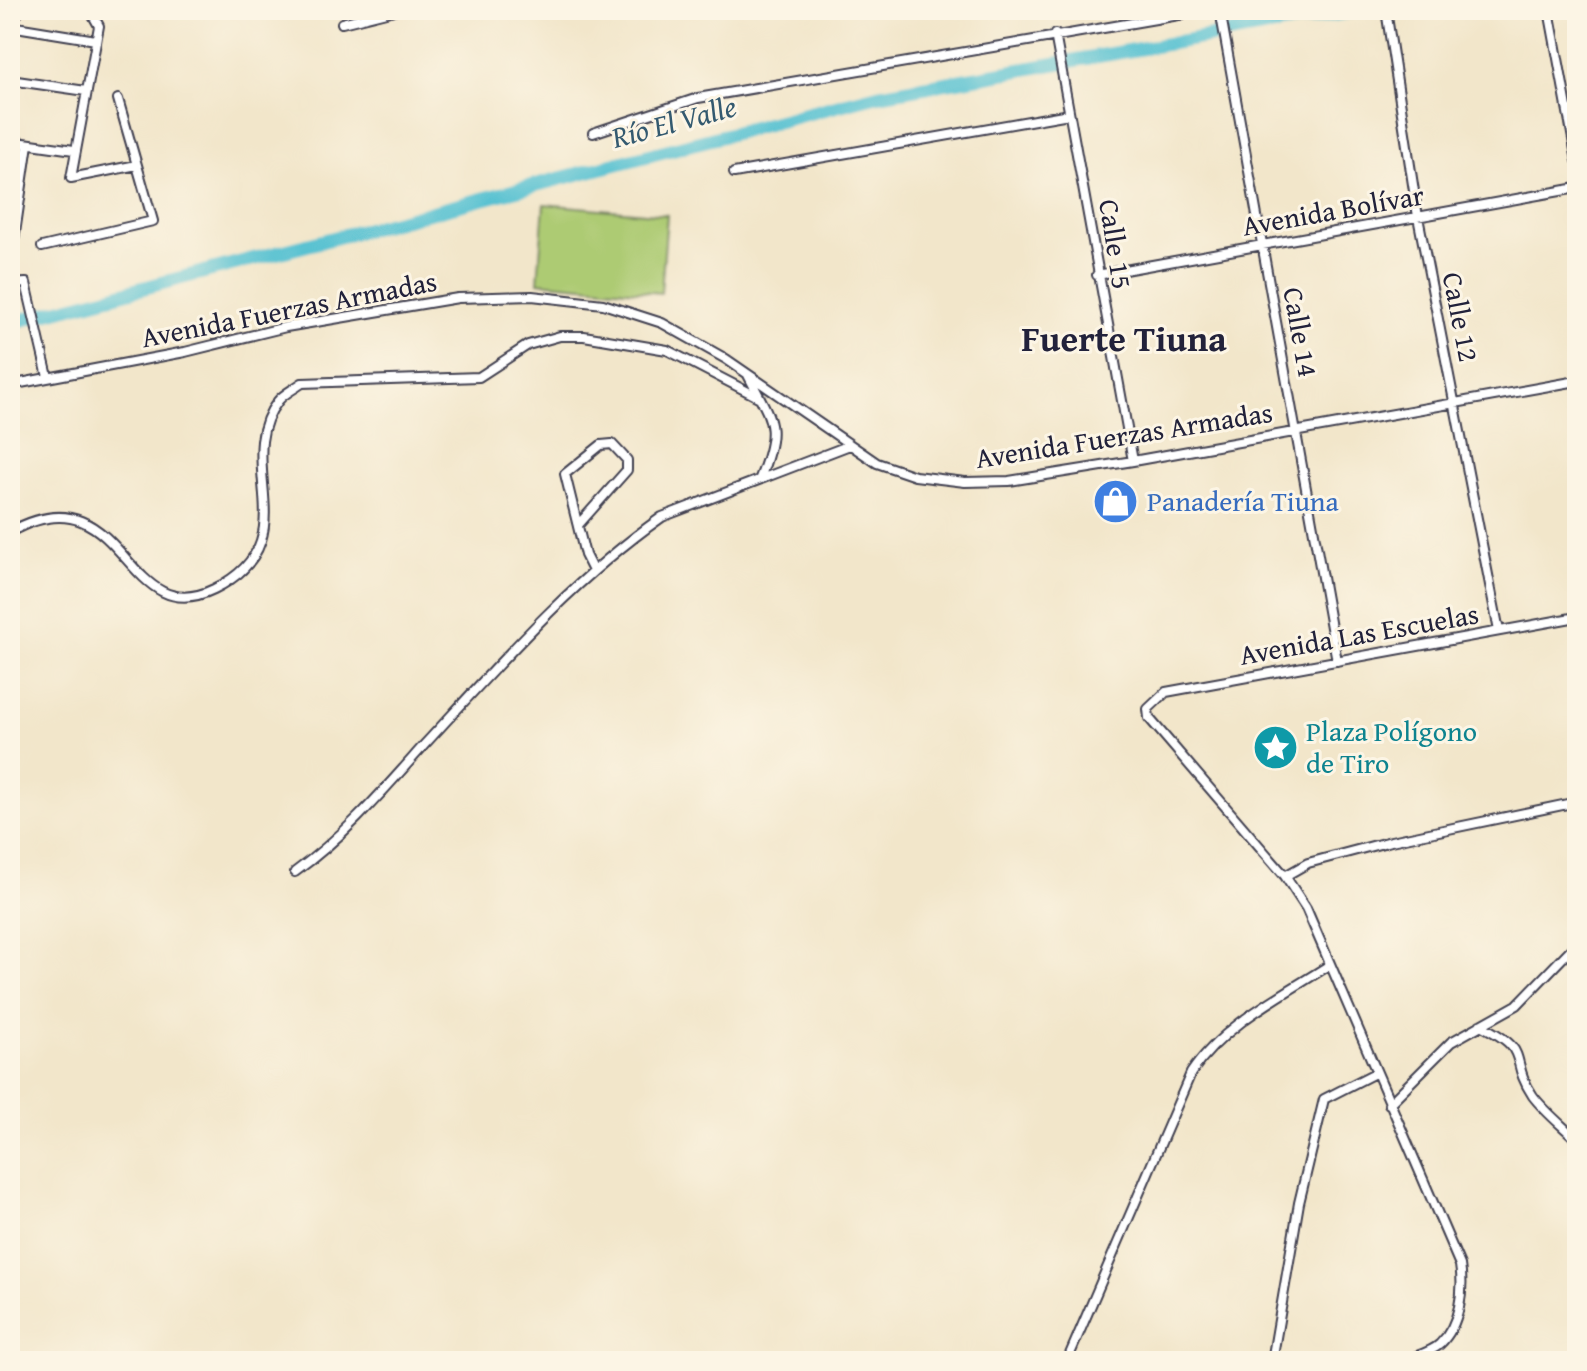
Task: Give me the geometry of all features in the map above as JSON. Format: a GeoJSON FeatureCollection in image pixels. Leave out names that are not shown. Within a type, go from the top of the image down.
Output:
{"type":"FeatureCollection","features":[{"type":"Feature","properties":{"kind":"street"},"geometry":{"type":"LineString","coordinates":[[21,10],[10,23],[96,40]]}},
{"type":"Feature","properties":{"kind":"street"},"geometry":{"type":"LineString","coordinates":[[90,10],[99,26],[71,178],[137,165]]}},
{"type":"Feature","properties":{"kind":"street"},"geometry":{"type":"LineString","coordinates":[[342,23],[394,10]]}},
{"type":"Feature","properties":{"kind":"street"},"geometry":{"type":"LineString","coordinates":[[593,133],[698,98],[1208,10]]}},
{"type":"Feature","properties":{"kind":"street","name":"Calle 14"},"geometry":{"type":"LineString","coordinates":[[1220,10],[1337,661]]}},
{"type":"Feature","properties":{"kind":"street","name":"Calle 12"},"geometry":{"type":"LineString","coordinates":[[1386,10],[1418,217],[1499,631]]}},
{"type":"Feature","properties":{"kind":"street"},"geometry":{"type":"LineString","coordinates":[[1549,10],[1577,161]]}},
{"type":"Feature","properties":{"kind":"street","name":"Calle 15"},"geometry":{"type":"LineString","coordinates":[[1055,35],[1133,461]]}},
{"type":"Feature","properties":{"kind":"street"},"geometry":{"type":"LineString","coordinates":[[10,80],[86,91]]}},
{"type":"Feature","properties":{"kind":"street"},"geometry":{"type":"LineString","coordinates":[[42,247],[153,221],[118,99]]}},
{"type":"Feature","properties":{"kind":"street"},"geometry":{"type":"LineString","coordinates":[[734,173],[1069,114]]}},
{"type":"Feature","properties":{"kind":"street"},"geometry":{"type":"LineString","coordinates":[[10,141],[74,150]]}},
{"type":"Feature","properties":{"kind":"street"},"geometry":{"type":"LineString","coordinates":[[14,240],[28,144]]}},
{"type":"Feature","properties":{"kind":"street","name":"Avenida Bolívar"},"geometry":{"type":"LineString","coordinates":[[1097,275],[1577,188]]}},
{"type":"Feature","properties":{"kind":"street"},"geometry":{"type":"LineString","coordinates":[[10,284],[26,283],[48,377]]}},
{"type":"Feature","properties":{"kind":"street","name":"Avenida Fuerzas Armadas"},"geometry":{"type":"LineString","coordinates":[[10,385],[185,352],[286,327],[458,298],[532,296],[603,304],[662,323],[747,373],[877,463],[915,476],[965,482],[1009,481],[1133,461],[1577,381]]}},
{"type":"Feature","properties":{"kind":"street"},"geometry":{"type":"LineString","coordinates":[[10,532],[40,517],[70,516],[98,529],[140,576],[162,591],[185,596],[213,589],[243,569],[263,539],[267,515],[263,441],[269,414],[279,398],[302,383],[479,377],[528,345],[560,336],[667,350],[760,398]]}},
{"type":"Feature","properties":{"kind":"street"},"geometry":{"type":"LineString","coordinates":[[747,373],[773,421],[770,452],[760,478]]}},
{"type":"Feature","properties":{"kind":"street"},"geometry":{"type":"LineString","coordinates":[[579,524],[627,470],[627,460],[612,444],[601,445],[565,474],[585,555],[593,571]]}},
{"type":"Feature","properties":{"kind":"street"},"geometry":{"type":"LineString","coordinates":[[295,872],[352,825],[532,628],[593,571],[662,517],[850,445]]}},
{"type":"Feature","properties":{"kind":"street","name":"Avenida Las Escuelas"},"geometry":{"type":"LineString","coordinates":[[1285,876],[1149,718],[1152,703],[1166,692],[1577,617]]}},
{"type":"Feature","properties":{"kind":"street"},"geometry":{"type":"LineString","coordinates":[[1405,1361],[1440,1344],[1453,1322],[1463,1283],[1455,1253],[1328,966],[1306,908],[1285,876],[1308,863],[1391,841],[1577,802]]}},
{"type":"Feature","properties":{"kind":"street"},"geometry":{"type":"LineString","coordinates":[[1389,1104],[1451,1042],[1517,1005],[1573,947]]}},
{"type":"Feature","properties":{"kind":"street"},"geometry":{"type":"LineString","coordinates":[[1067,1361],[1191,1073],[1204,1054],[1260,1009],[1328,966]]}},
{"type":"Feature","properties":{"kind":"street"},"geometry":{"type":"LineString","coordinates":[[1480,1025],[1507,1038],[1516,1050],[1533,1096],[1577,1140]]}},
{"type":"Feature","properties":{"kind":"street"},"geometry":{"type":"LineString","coordinates":[[1272,1361],[1299,1203],[1324,1099],[1375,1073]]}},
{"type":"Feature","properties":{"kind":"street"},"geometry":{"type":"LineString","coordinates":[[1577,1302],[1577,1316]]}},
{"type":"Feature","properties":{"kind":"green space"},"geometry":{"type":"Polygon","coordinates":[[[544,204],[667,215],[661,293],[538,282],[544,204]]]}},
{"type":"Feature","properties":{"kind":"waterway","name":"Río El Valle"},"geometry":{"type":"LineString","coordinates":[[10,323],[878,95],[1359,10]]}},
{"type":"Feature","properties":{"kind":"place","name":"Panadería Tiuna"},"geometry":{"type":"Point","coordinates":[1116,501]}},
{"type":"Feature","properties":{"kind":"place","name":"Plaza Polígono de Tiro"},"geometry":{"type":"Point","coordinates":[1275,747]}},
{"type":"Feature","properties":{"kind":"district","name":"Fuerte Tiuna"},"geometry":{"type":"Point","coordinates":[1124,338]}}]}
